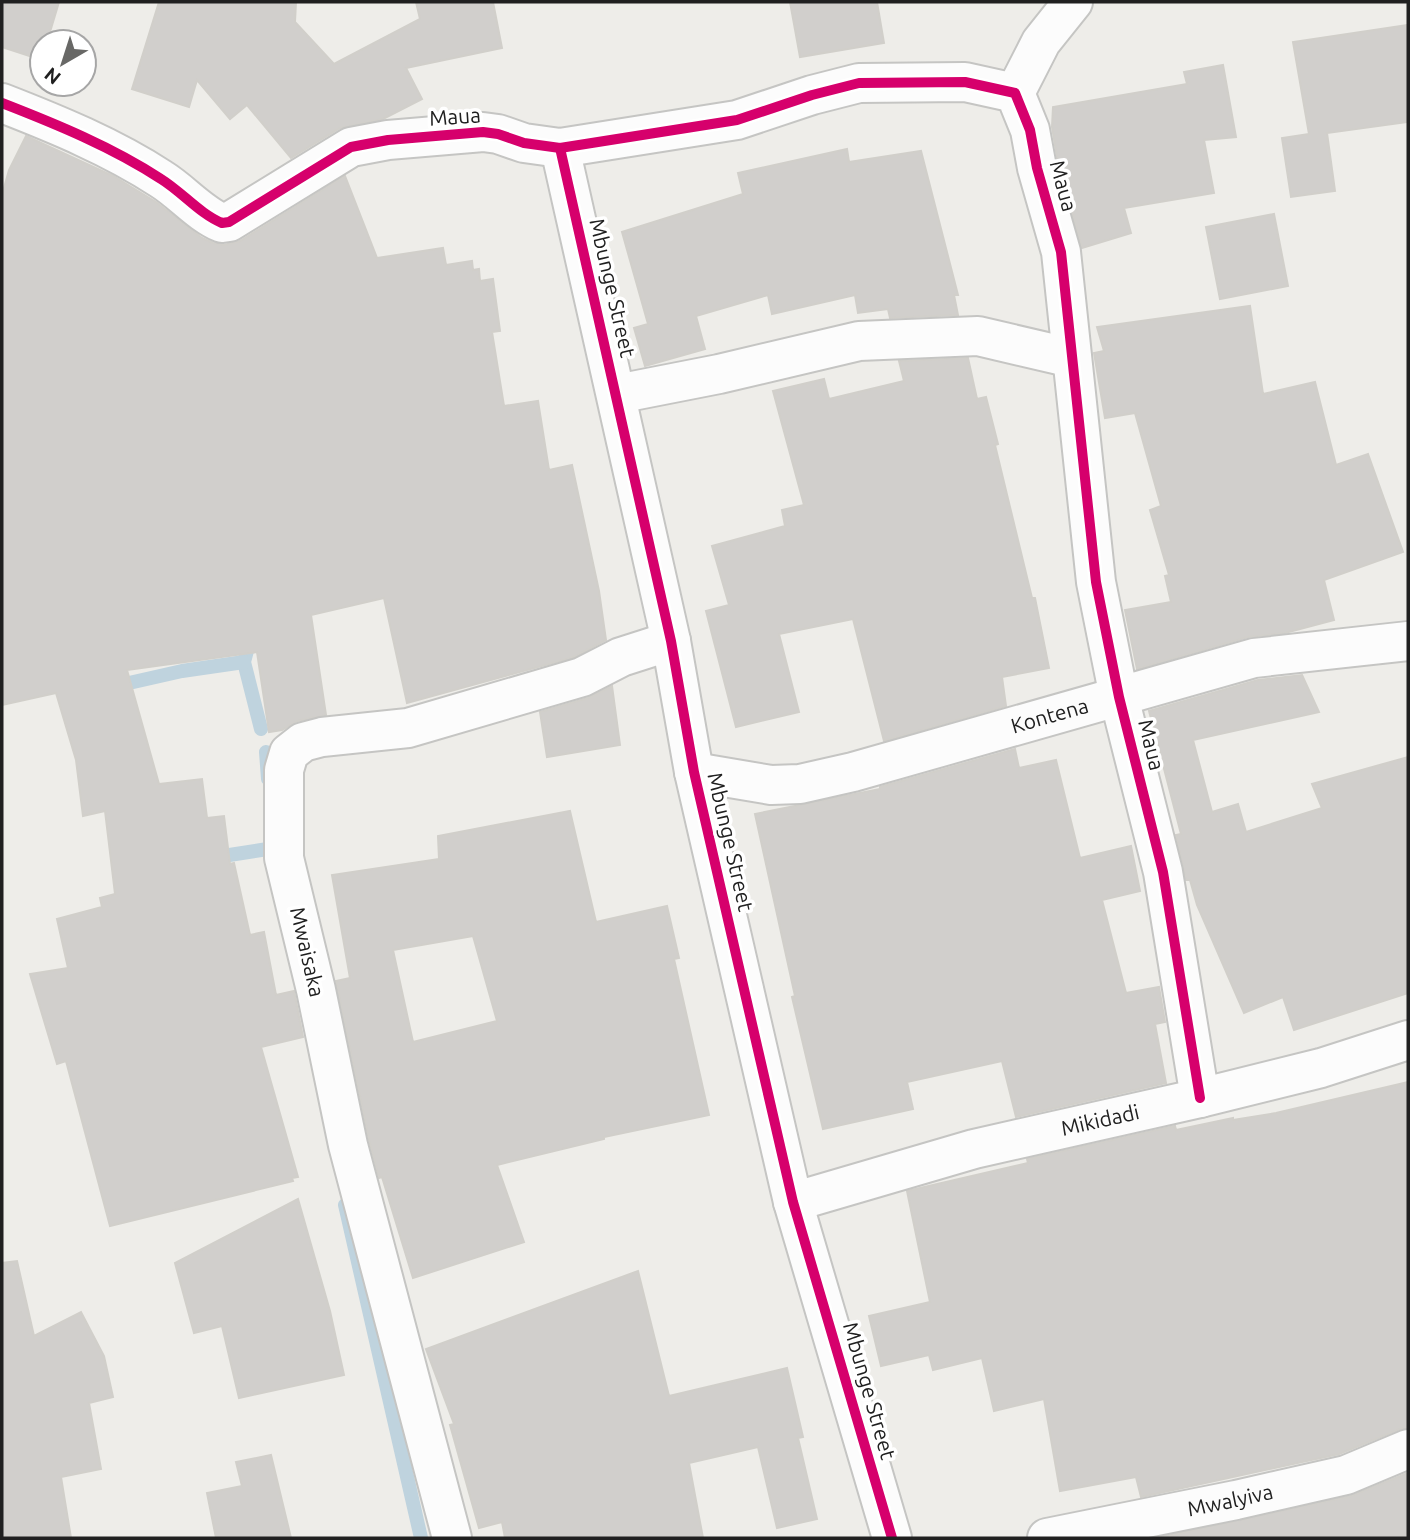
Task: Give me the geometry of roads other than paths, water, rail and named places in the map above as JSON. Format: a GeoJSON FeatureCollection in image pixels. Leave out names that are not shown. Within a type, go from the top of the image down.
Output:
{"type":"FeatureCollection","features":[{"type":"Feature","properties":{"kind":"street"},"geometry":{"type":"LineString","coordinates":[[1014,93],[1041,42],[1073,2]]}},
{"type":"Feature","properties":{"kind":"street","name":"Maua"},"geometry":{"type":"LineString","coordinates":[[2,103],[47,120],[118,155],[161,179],[218,221],[229,222],[351,147],[388,140],[483,132],[499,134],[524,143],[560,148],[737,120],[812,95],[859,83],[965,82],[1014,93],[1030,130],[1037,168],[1061,251],[1096,582],[1119,697],[1163,872],[1200,1098]]}},
{"type":"Feature","properties":{"kind":"street","name":"Mbunge Street"},"geometry":{"type":"LineString","coordinates":[[560,148],[671,641],[694,772],[793,1202],[892,1538]]}},
{"type":"Feature","properties":{"kind":"street"},"geometry":{"type":"LineString","coordinates":[[617,394],[719,374],[859,341],[978,336],[1072,358]]}},
{"type":"Feature","properties":{"kind":"street","name":"Mwaisaka"},"geometry":{"type":"LineString","coordinates":[[452,1538],[348,1145],[316,990],[284,858],[284,770],[289,753],[303,743],[322,737],[408,728],[582,677],[621,657],[671,641]]}},
{"type":"Feature","properties":{"kind":"street","name":"Kontena"},"geometry":{"type":"LineString","coordinates":[[694,772],[771,785],[800,784],[853,772],[1254,658],[1408,641]]}},
{"type":"Feature","properties":{"kind":"street","name":"Mikidadi"},"geometry":{"type":"LineString","coordinates":[[793,1202],[974,1149],[1321,1068],[1408,1040]]}},
{"type":"Feature","properties":{"kind":"street","name":"Mwalyiva"},"geometry":{"type":"LineString","coordinates":[[1047,1538],[1346,1475],[1408,1449]]}},
{"type":"Feature","properties":{"kind":"waterway"},"geometry":{"type":"LineString","coordinates":[[251,636],[244,662],[261,729]]}},
{"type":"Feature","properties":{"kind":"waterway"},"geometry":{"type":"LineString","coordinates":[[129,683],[182,671],[244,662]]}},
{"type":"Feature","properties":{"kind":"waterway"},"geometry":{"type":"LineString","coordinates":[[266,752],[268,779]]}},
{"type":"Feature","properties":{"kind":"waterway"},"geometry":{"type":"LineString","coordinates":[[210,858],[274,848]]}},
{"type":"Feature","properties":{"kind":"waterway"},"geometry":{"type":"LineString","coordinates":[[345,1205],[421,1538]]}}]}
